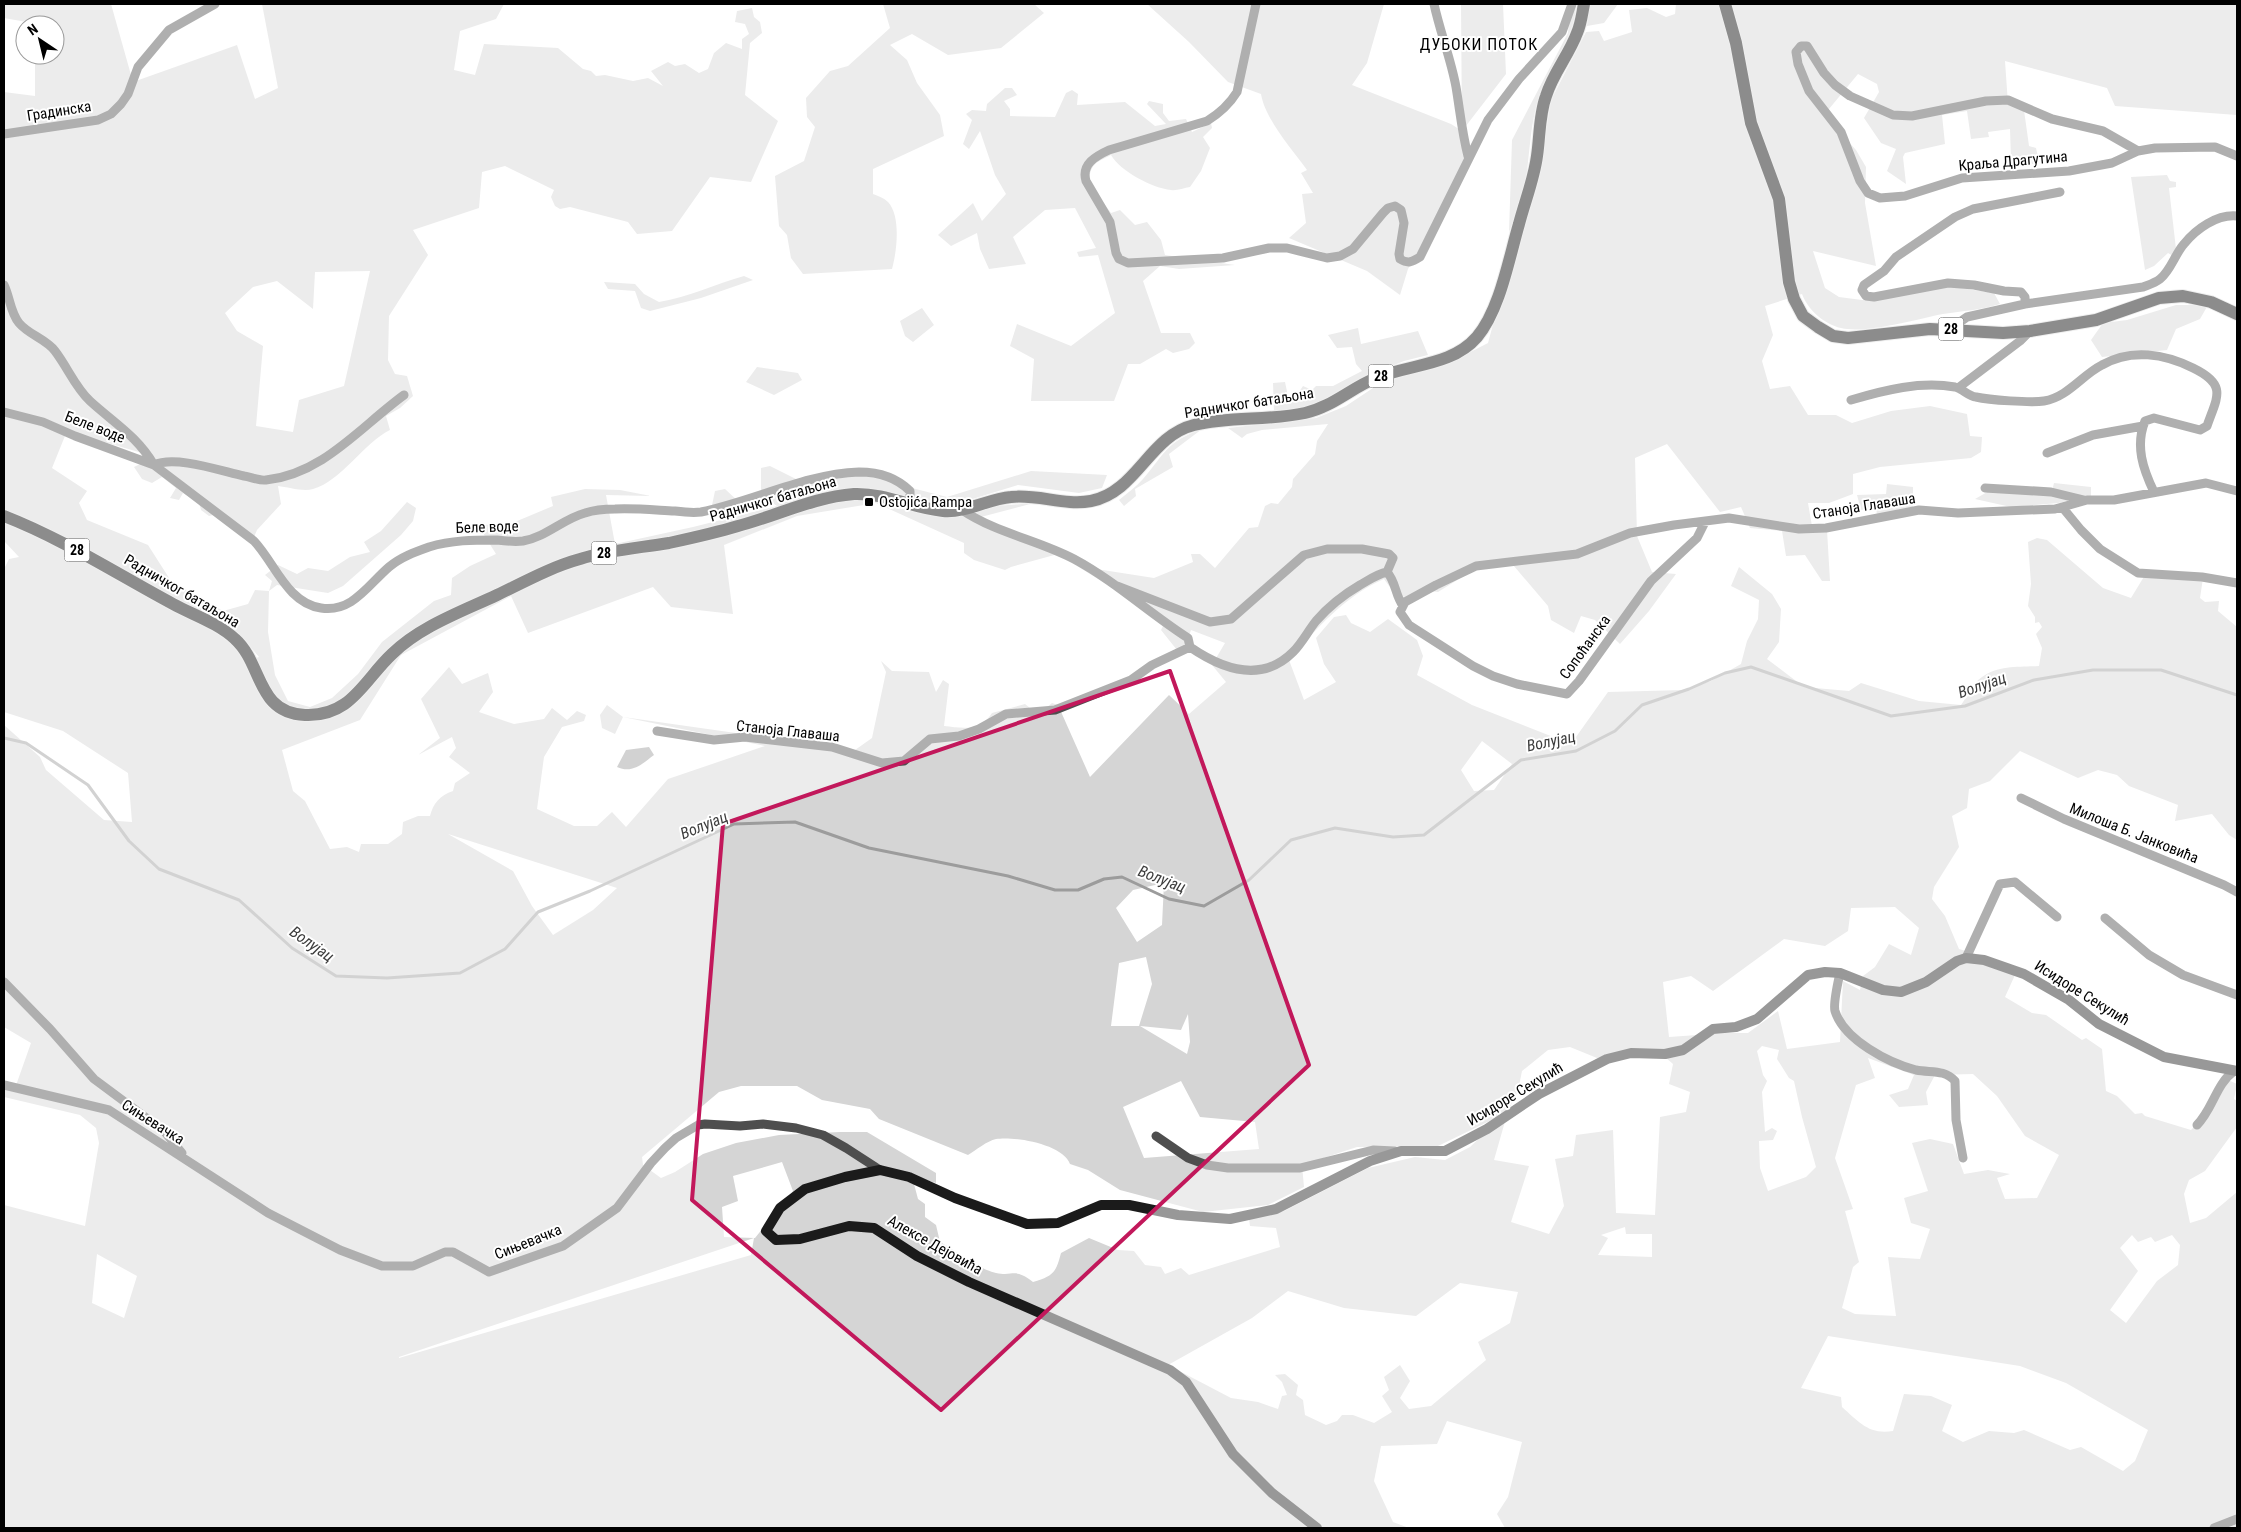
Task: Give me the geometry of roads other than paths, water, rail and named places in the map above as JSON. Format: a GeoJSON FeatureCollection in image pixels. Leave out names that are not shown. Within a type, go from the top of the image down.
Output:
{"type":"FeatureCollection","features":[{"type":"Feature","properties":{"kind":"main road","name":"Радничког батаљона"},"geometry":{"type":"LineString","coordinates":[[4,516],[84,554],[172,604],[223,629],[235,638],[245,651],[261,686],[272,701],[292,713],[310,716],[332,711],[348,703],[370,681],[390,655],[424,630],[566,563],[615,550],[697,537],[830,497],[861,494],[883,496],[937,510],[962,510],[994,500],[1016,496],[1071,502],[1093,501],[1105,497],[1121,487],[1155,449],[1178,430],[1201,424],[1293,416],[1313,412],[1334,403],[1370,381],[1450,357],[1471,343],[1482,330],[1497,299],[1533,175],[1544,102],[1556,73],[1576,36],[1584,4]]}},
{"type":"Feature","properties":{"kind":"main road","name":"28"},"geometry":{"type":"LineString","coordinates":[[1725,4],[1734,33],[1751,123],[1779,199],[1794,299],[1800,311],[1812,324],[1839,337],[1864,338],[1923,329],[2003,333],[2030,331],[2096,320],[2159,298],[2176,296],[2200,298],[2237,314]]}},
{"type":"Feature","properties":{"kind":"street","name":"Градинска"},"geometry":{"type":"LineString","coordinates":[[4,134],[98,120],[111,114],[128,94],[138,67],[169,30],[185,19],[214,4]]}},
{"type":"Feature","properties":{"kind":"street"},"geometry":{"type":"LineString","coordinates":[[1256,4],[1237,92],[1230,104],[1220,114],[1207,121],[1109,150],[1090,161],[1086,167],[1084,173],[1086,181],[1110,222],[1116,253],[1123,262],[1224,258],[1269,248],[1287,248],[1327,258],[1340,256],[1353,249],[1383,213],[1388,208],[1395,206],[1401,210],[1404,223],[1399,254],[1400,259],[1412,262],[1420,257],[1446,209],[1468,156],[1488,120],[1518,79],[1562,32],[1572,4]]}},
{"type":"Feature","properties":{"kind":"street"},"geometry":{"type":"LineString","coordinates":[[1434,4],[1440,34],[1456,86],[1460,121],[1468,156]]}},
{"type":"Feature","properties":{"kind":"street","name":"Краља Драгутина"},"geometry":{"type":"LineString","coordinates":[[2138,151],[2103,131],[2052,119],[2008,100],[1986,101],[1912,116],[1893,115],[1850,96],[1835,85],[1824,73],[1812,51],[1807,46],[1801,46],[1796,52],[1798,64],[1809,91],[1840,132],[1860,181],[1868,193],[1880,198],[1905,196],[1962,178],[2069,171],[2112,163],[2138,151],[2178,146],[2215,147],[2237,156]]}},
{"type":"Feature","properties":{"kind":"street"},"geometry":{"type":"LineString","coordinates":[[2215,147],[2237,149]]}},
{"type":"Feature","properties":{"kind":"street"},"geometry":{"type":"LineString","coordinates":[[2025,304],[2025,297],[2021,292],[2014,290],[2004,291],[1974,285],[1948,283],[1874,296],[1866,296],[1862,290],[1864,285],[1884,271],[1896,257],[1955,217],[1973,209],[2060,192]]}},
{"type":"Feature","properties":{"kind":"street"},"geometry":{"type":"LineString","coordinates":[[1950,329],[1967,317],[2025,304],[2142,288],[2160,279],[2184,244],[2207,223],[2222,217],[2237,216]]}},
{"type":"Feature","properties":{"kind":"street"},"geometry":{"type":"LineString","coordinates":[[4,285],[11,308],[19,323],[30,333],[53,348],[84,395],[132,437],[147,453],[154,466],[163,461],[265,480],[306,470],[337,449],[404,395]]}},
{"type":"Feature","properties":{"kind":"street"},"geometry":{"type":"LineString","coordinates":[[1958,388],[2020,342],[2030,331]]}},
{"type":"Feature","properties":{"kind":"street"},"geometry":{"type":"LineString","coordinates":[[1851,400],[1902,387],[1932,385],[1958,388],[1974,397],[2045,401],[2070,390],[2102,364],[2129,356],[2151,354],[2175,359],[2200,371],[2217,386],[2219,392],[2207,426],[2200,430],[2154,418],[2145,421],[2140,456],[2144,472],[2154,492]]}},
{"type":"Feature","properties":{"kind":"street","name":"Беле воде"},"geometry":{"type":"LineString","coordinates":[[4,412],[43,422],[154,466],[254,541],[295,595],[308,604],[320,608],[335,609],[347,605],[362,594],[389,568],[414,552],[448,542],[466,540],[522,541],[539,537],[584,513],[614,509],[699,512],[822,477],[858,472],[882,474],[897,480],[910,491],[910,502]]}},
{"type":"Feature","properties":{"kind":"street"},"geometry":{"type":"LineString","coordinates":[[2047,453],[2093,435],[2143,426]]}},
{"type":"Feature","properties":{"kind":"street","name":"Станоја Главаша"},"geometry":{"type":"LineString","coordinates":[[1985,488],[2052,492],[2087,500],[2114,500],[2206,483],[2237,491]]}},
{"type":"Feature","properties":{"kind":"street","name":"Станоја Главаша"},"geometry":{"type":"LineString","coordinates":[[1403,606],[1405,602],[1436,584],[1476,566],[1577,554],[1630,533],[1729,518],[1799,529],[1826,528],[1920,510],[1958,513],[2062,507],[2087,500]]}},
{"type":"Feature","properties":{"kind":"street"},"geometry":{"type":"LineString","coordinates":[[2062,507],[2080,530],[2100,549],[2138,573],[2202,577],[2237,582]]}},
{"type":"Feature","properties":{"kind":"street"},"geometry":{"type":"LineString","coordinates":[[962,510],[974,518],[1052,548],[1076,560],[1117,586],[1166,624],[1188,638],[1190,647],[1220,665],[1242,671],[1268,668],[1293,653],[1317,621],[1341,596],[1378,574],[1387,572]]}},
{"type":"Feature","properties":{"kind":"street","name":"Сопоћанска"},"geometry":{"type":"LineString","coordinates":[[1403,606],[1400,612],[1409,625],[1473,666],[1504,681],[1567,694],[1579,681],[1651,581],[1697,538],[1705,522]]}},
{"type":"Feature","properties":{"kind":"street"},"geometry":{"type":"LineString","coordinates":[[1117,586],[1210,622],[1231,618],[1304,555],[1327,549],[1378,551],[1389,554],[1393,558],[1387,572]]}},
{"type":"Feature","properties":{"kind":"street"},"geometry":{"type":"LineString","coordinates":[[1387,572],[1393,579],[1397,597],[1403,606]]}},
{"type":"Feature","properties":{"kind":"street","name":"Станоја Главаша"},"geometry":{"type":"LineString","coordinates":[[657,731],[714,740],[746,737],[832,748],[882,763],[904,761],[930,739],[959,736],[979,729],[1006,714],[1055,710],[1131,680],[1152,666],[1190,647]]}},
{"type":"Feature","properties":{"kind":"street","name":"Милоша Б. Јанковића"},"geometry":{"type":"LineString","coordinates":[[2021,798],[2064,819],[2237,892]]}},
{"type":"Feature","properties":{"kind":"street"},"geometry":{"type":"LineString","coordinates":[[1966,958],[2000,884],[2015,882],[2057,917]]}},
{"type":"Feature","properties":{"kind":"street"},"geometry":{"type":"LineString","coordinates":[[2105,918],[2149,955],[2183,975],[2237,995]]}},
{"type":"Feature","properties":{"kind":"street","name":"Исидоре Секулић"},"geometry":{"type":"LineString","coordinates":[[1156,1136],[1188,1158],[1207,1165],[1228,1168],[1300,1168],[1373,1150],[1401,1152],[1444,1151],[1488,1129],[1539,1094],[1607,1060],[1631,1053],[1665,1054],[1683,1050],[1713,1029],[1736,1027],[1757,1019],[1808,975],[1825,972],[1840,973],[1870,987],[1901,992],[1926,982],[1957,961],[1966,958],[1984,960],[2024,974],[2069,1000],[2099,1024],[2164,1057],[2236,1071]]}},
{"type":"Feature","properties":{"kind":"street"},"geometry":{"type":"LineString","coordinates":[[1840,973],[1834,1010],[1848,1032],[1885,1060],[1917,1070],[1949,1074],[1955,1081],[1956,1120],[1963,1158]]}},
{"type":"Feature","properties":{"kind":"street"},"geometry":{"type":"LineString","coordinates":[[4,982],[50,1029],[94,1080],[164,1131],[189,1160]]}},
{"type":"Feature","properties":{"kind":"street"},"geometry":{"type":"LineString","coordinates":[[2197,1125],[2212,1104],[2227,1076],[2236,1071]]}},
{"type":"Feature","properties":{"kind":"street","name":"Сињевачка"},"geometry":{"type":"LineString","coordinates":[[4,1084],[109,1110],[189,1160],[268,1213],[340,1250],[382,1266],[413,1266],[445,1252],[453,1252],[490,1272],[564,1246],[617,1208],[650,1163],[676,1138],[698,1125],[740,1126],[763,1124],[796,1128],[823,1135],[880,1170]]}},
{"type":"Feature","properties":{"kind":"street","name":"Исидоре Секулић"},"geometry":{"type":"LineString","coordinates":[[1101,1205],[1129,1205],[1178,1215],[1230,1219],[1276,1209],[1370,1161],[1401,1152]]}},
{"type":"Feature","properties":{"kind":"street","name":"Алексе Дејовића"},"geometry":{"type":"LineString","coordinates":[[1101,1205],[1058,1223],[1027,1224],[955,1198],[909,1177],[880,1170],[845,1177],[805,1189],[780,1208],[766,1231],[776,1240],[800,1239],[849,1226],[874,1228],[917,1256],[969,1282],[1170,1370],[1186,1382],[1233,1454],[1272,1494],[1318,1528]]}},
{"type":"Feature","properties":{"kind":"street"},"geometry":{"type":"LineString","coordinates":[[2214,1528],[2237,1519]]}},
{"type":"Feature","properties":{"kind":"street"},"geometry":{"type":"LineString","coordinates":[[2236,1528],[2237,1524]]}},
{"type":"Feature","properties":{"kind":"waterway","name":"Волујац"},"geometry":{"type":"LineString","coordinates":[[4,738],[26,743],[88,785],[129,841],[159,869],[239,900],[292,948],[336,976],[387,978],[460,973],[505,949],[538,912],[590,891],[734,824],[795,822],[869,848],[1008,876],[1055,890],[1078,890],[1104,879],[1122,877],[1169,899],[1204,906],[1249,880],[1291,840],[1335,828],[1393,837],[1424,835],[1521,760],[1576,751],[1615,731],[1642,705],[1689,689],[1725,673],[1751,667],[1891,716],[1965,706],[2034,680],[2093,670],[2161,670],[2237,695]]}},
{"type":"Feature","properties":{"kind":"place","name":"Ostojića Rampa"},"geometry":{"type":"Point","coordinates":[869,502]}},
{"type":"Feature","properties":{"kind":"district","name":"ДУБОКИ ПОТОК"},"geometry":{"type":"Point","coordinates":[1479,44]}}]}
